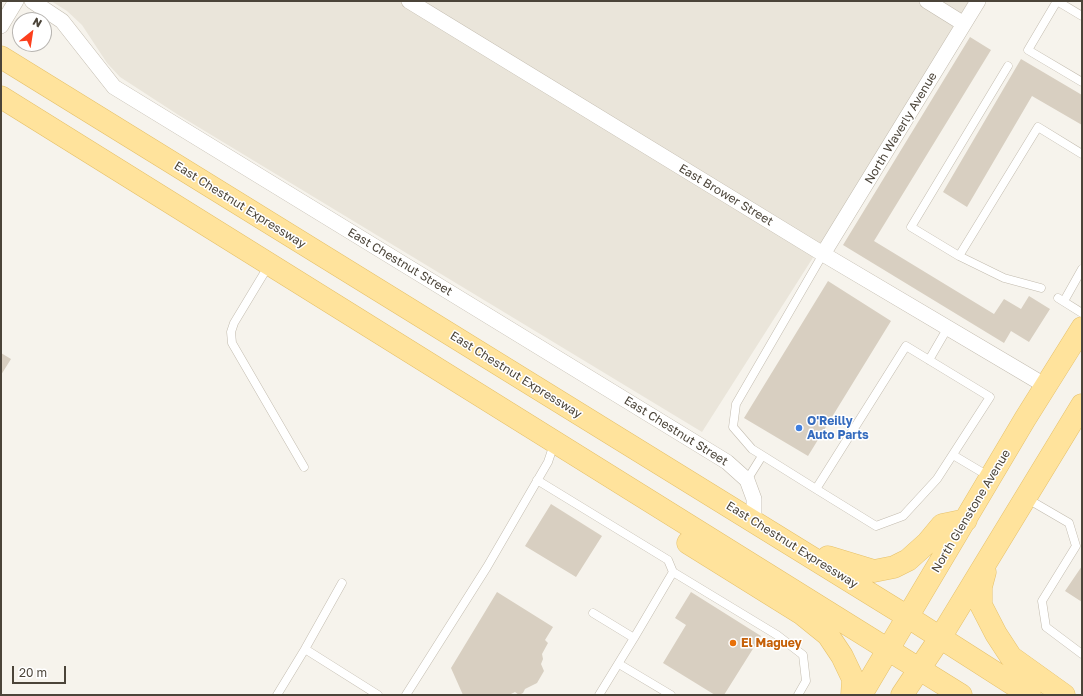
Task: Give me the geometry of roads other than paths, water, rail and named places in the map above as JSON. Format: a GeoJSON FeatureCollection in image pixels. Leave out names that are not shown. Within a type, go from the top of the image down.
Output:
{"type":"FeatureCollection","features":[{"type":"Feature","properties":{"kind":"main road","name":"East Chestnut Expressway"},"geometry":{"type":"LineString","coordinates":[[1,57],[908,617],[1030,695]]}},
{"type":"Feature","properties":{"kind":"main road"},"geometry":{"type":"LineString","coordinates":[[1,97],[961,695]]}},
{"type":"Feature","properties":{"kind":"main road","name":"North Glenstone Avenue"},"geometry":{"type":"LineString","coordinates":[[861,695],[990,478],[1082,328]]}},
{"type":"Feature","properties":{"kind":"main road"},"geometry":{"type":"LineString","coordinates":[[902,695],[940,638],[1081,409]]}},
{"type":"Feature","properties":{"kind":"main road"},"geometry":{"type":"LineString","coordinates":[[551,439],[589,479],[802,614],[828,635],[842,656],[853,679],[852,695]]}},
{"type":"Feature","properties":{"kind":"main road"},"geometry":{"type":"LineString","coordinates":[[789,544],[853,566],[874,571],[894,567],[908,560],[927,543],[942,525],[966,520]]}},
{"type":"Feature","properties":{"kind":"main road"},"geometry":{"type":"LineString","coordinates":[[988,559],[980,587],[981,605],[987,620],[1011,657],[1064,695]]}},
{"type":"Feature","properties":{"kind":"street"},"geometry":{"type":"LineString","coordinates":[[1,26],[16,1]]}},
{"type":"Feature","properties":{"kind":"street","name":"East Chestnut Street"},"geometry":{"type":"LineString","coordinates":[[32,1],[62,21],[114,87],[727,462],[747,480],[754,499],[754,522]]}},
{"type":"Feature","properties":{"kind":"street","name":"East Brower Street"},"geometry":{"type":"LineString","coordinates":[[409,1],[947,329],[1046,386]]}},
{"type":"Feature","properties":{"kind":"street"},"geometry":{"type":"LineString","coordinates":[[927,1],[964,24]]}},
{"type":"Feature","properties":{"kind":"street","name":"North Waverly Avenue"},"geometry":{"type":"LineString","coordinates":[[823,254],[978,1]]}},
{"type":"Feature","properties":{"kind":"lane"},"geometry":{"type":"LineString","coordinates":[[1082,16],[1057,1],[1028,50],[1082,82]]}},
{"type":"Feature","properties":{"kind":"lane"},"geometry":{"type":"LineString","coordinates":[[1008,66],[912,227],[959,256],[1004,278],[1041,288]]}},
{"type":"Feature","properties":{"kind":"lane"},"geometry":{"type":"LineString","coordinates":[[959,256],[1038,127],[1082,154]]}},
{"type":"Feature","properties":{"kind":"lane"},"geometry":{"type":"LineString","coordinates":[[816,489],[906,346],[990,397],[937,479],[902,516],[876,526],[762,456],[752,449],[733,427],[736,404],[823,254]]}},
{"type":"Feature","properties":{"kind":"lane"},"geometry":{"type":"LineString","coordinates":[[269,264],[234,323],[231,332],[232,344],[304,467]]}},
{"type":"Feature","properties":{"kind":"lane"},"geometry":{"type":"LineString","coordinates":[[1082,269],[1061,300],[1082,313]]}},
{"type":"Feature","properties":{"kind":"lane"},"geometry":{"type":"LineString","coordinates":[[929,360],[947,329]]}},
{"type":"Feature","properties":{"kind":"lane"},"geometry":{"type":"LineString","coordinates":[[406,695],[487,567],[551,456],[553,447],[551,439]]}},
{"type":"Feature","properties":{"kind":"lane"},"geometry":{"type":"LineString","coordinates":[[952,455],[990,478]]}},
{"type":"Feature","properties":{"kind":"lane"},"geometry":{"type":"LineString","coordinates":[[747,480],[762,456]]}},
{"type":"Feature","properties":{"kind":"lane"},"geometry":{"type":"LineString","coordinates":[[537,480],[668,560],[673,572],[777,634],[803,655],[806,681],[798,695]]}},
{"type":"Feature","properties":{"kind":"lane"},"geometry":{"type":"LineString","coordinates":[[1026,498],[1069,523],[1079,548],[1042,601],[1046,627],[1082,654]]}},
{"type":"Feature","properties":{"kind":"lane"},"geometry":{"type":"LineString","coordinates":[[600,695],[673,572]]}},
{"type":"Feature","properties":{"kind":"lane"},"geometry":{"type":"LineString","coordinates":[[277,695],[342,583]]}},
{"type":"Feature","properties":{"kind":"lane"},"geometry":{"type":"LineString","coordinates":[[593,613],[634,638]]}},
{"type":"Feature","properties":{"kind":"lane"},"geometry":{"type":"LineString","coordinates":[[305,649],[378,695]]}},
{"type":"Feature","properties":{"kind":"lane"},"geometry":{"type":"LineString","coordinates":[[619,664],[671,695]]}},
{"type":"Feature","properties":{"kind":"place","name":"O'Reilly Auto Parts"},"geometry":{"type":"Point","coordinates":[799,428]}},
{"type":"Feature","properties":{"kind":"place","name":"El Maguey"},"geometry":{"type":"Point","coordinates":[733,643]}}]}
